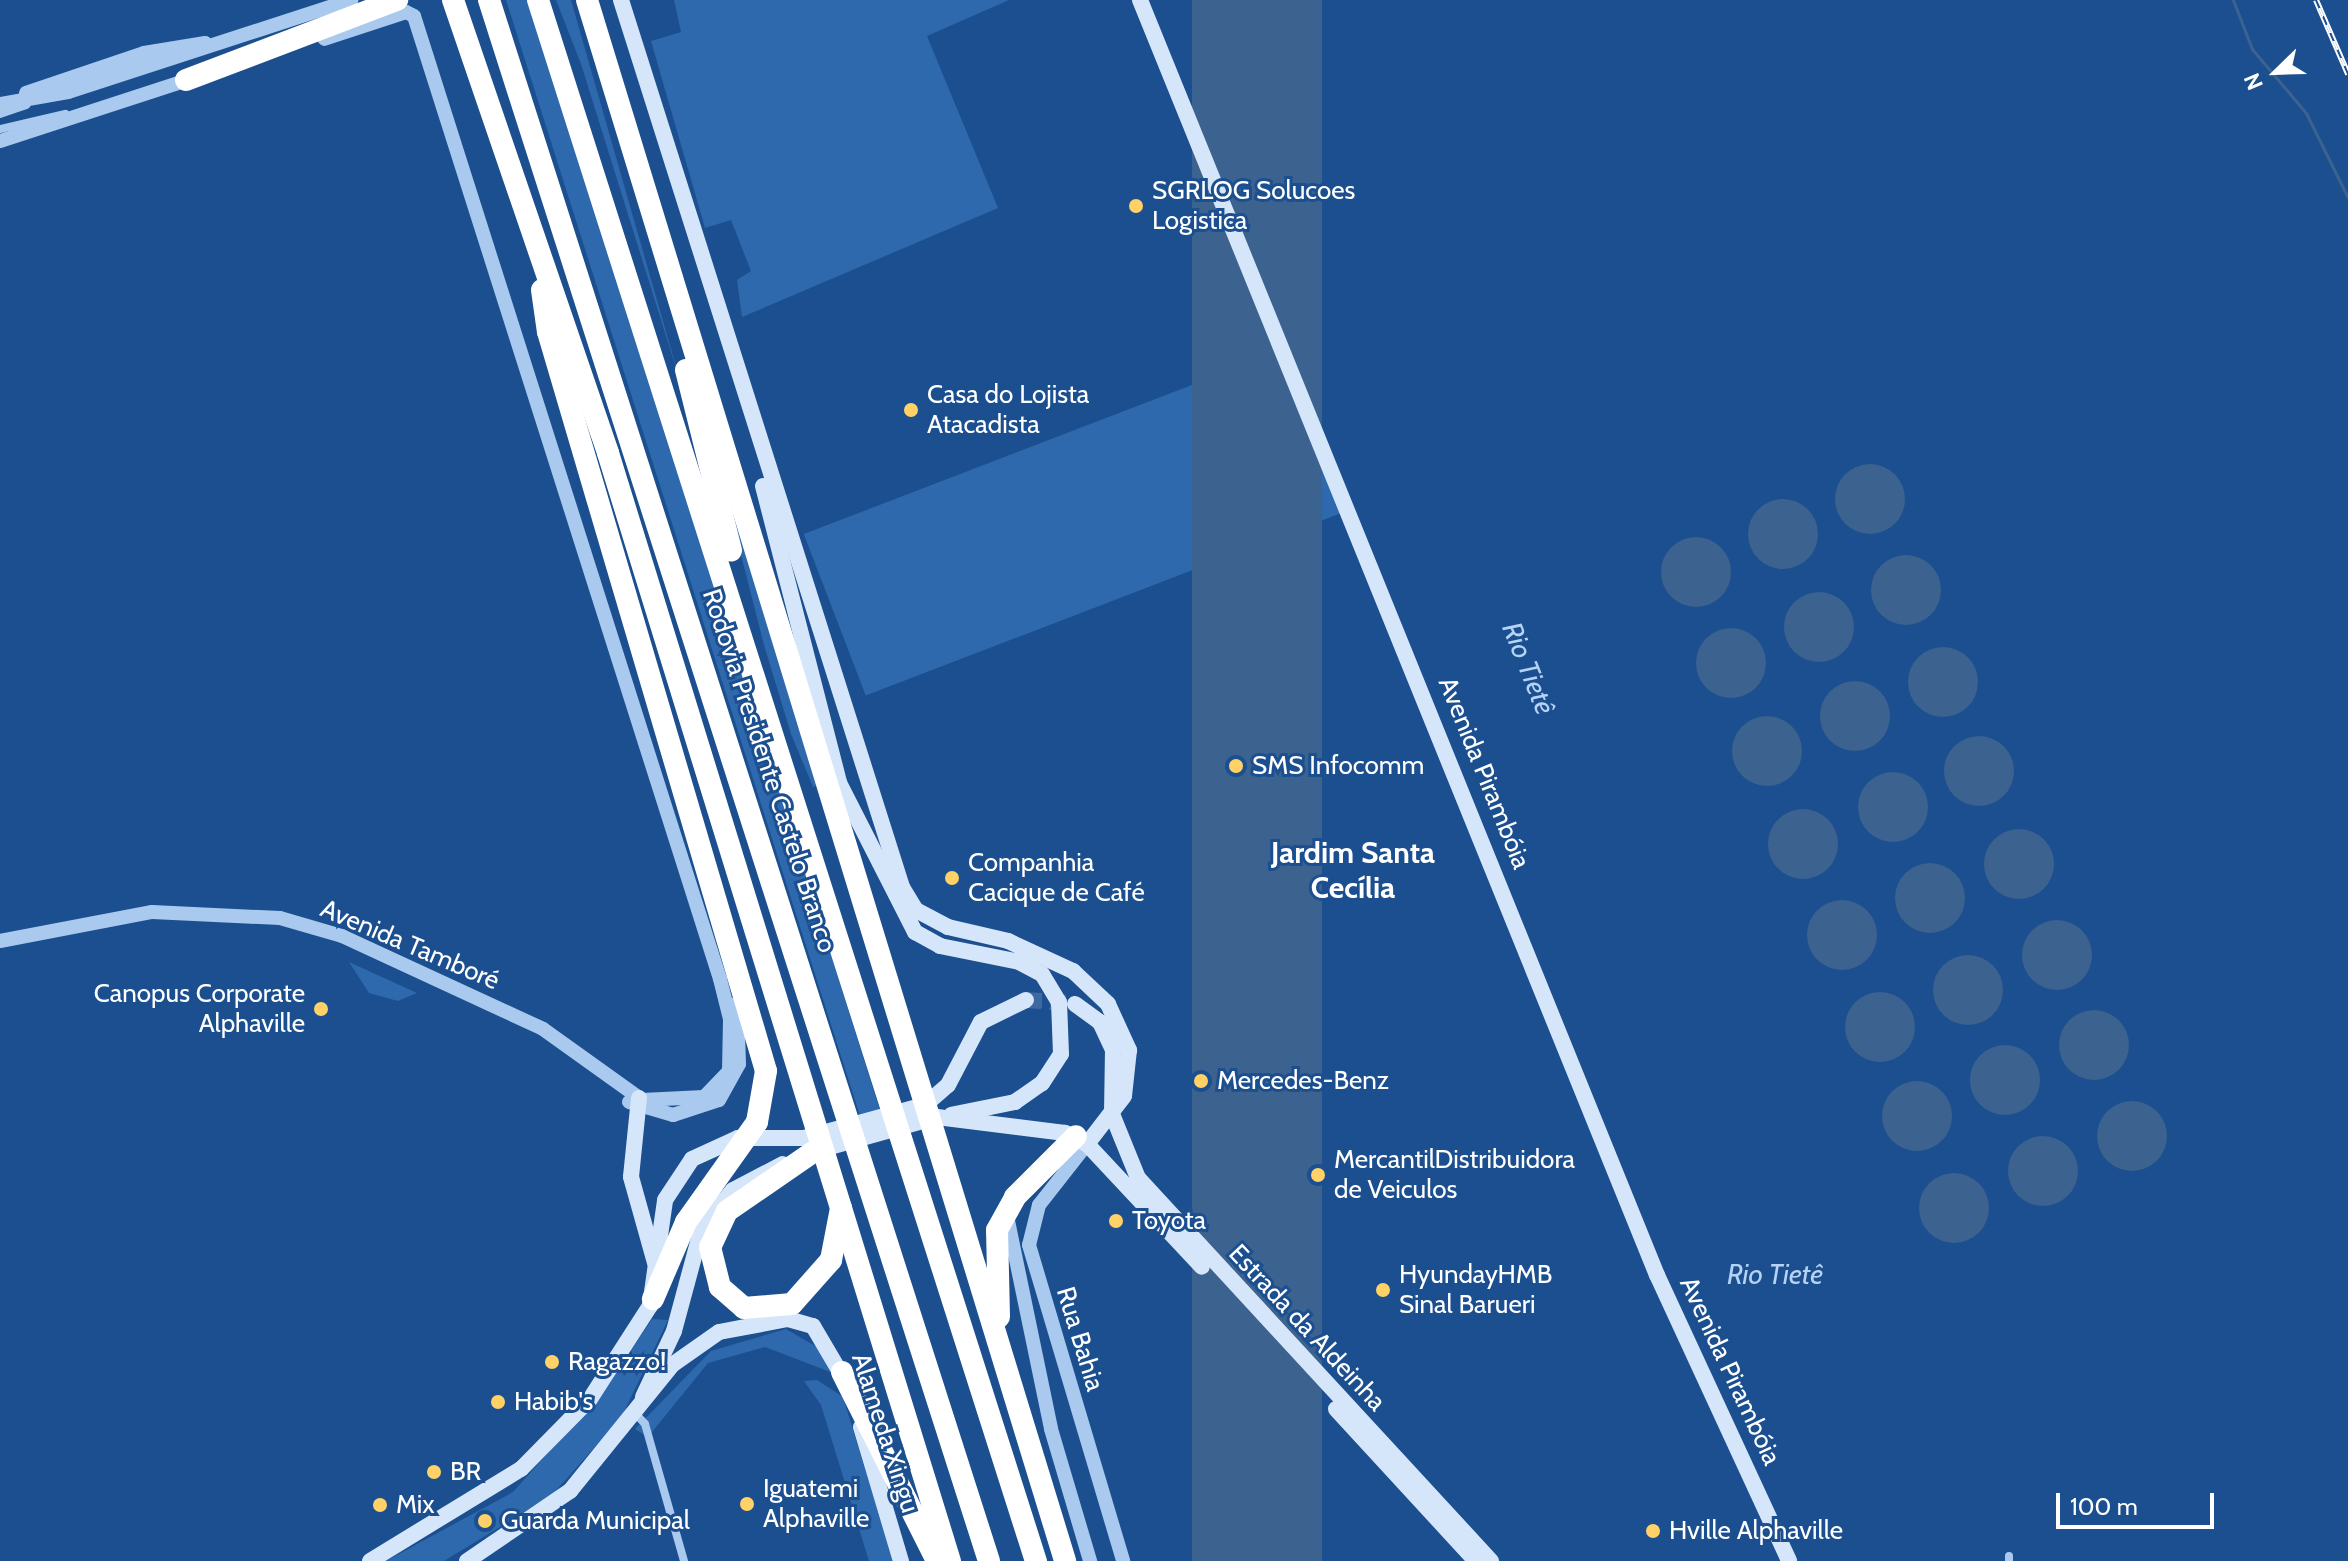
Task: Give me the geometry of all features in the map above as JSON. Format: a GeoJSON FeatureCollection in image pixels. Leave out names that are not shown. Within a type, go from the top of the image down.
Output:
{"type":"FeatureCollection","features":[{"type":"Feature","properties":{"kind":"highway"},"geometry":{"type":"LineString","coordinates":[[186,80],[292,37],[397,0]]}},
{"type":"Feature","properties":{"kind":"highway"},"geometry":{"type":"LineString","coordinates":[[453,0],[608,453],[840,1193],[950,1561]]}},
{"type":"Feature","properties":{"kind":"highway","name":"Rodovia Presidente Castelo Branco"},"geometry":{"type":"LineString","coordinates":[[489,0],[844,1091],[989,1561]]}},
{"type":"Feature","properties":{"kind":"highway","name":"Rodovia Presidente Castelo Branco"},"geometry":{"type":"LineString","coordinates":[[538,0],[1036,1561]]}},
{"type":"Feature","properties":{"kind":"highway"},"geometry":{"type":"LineString","coordinates":[[584,0],[683,357],[776,742]]}},
{"type":"Feature","properties":{"kind":"highway","name":"Rodovia Presidente Castelo Branco"},"geometry":{"type":"LineString","coordinates":[[584,0],[1007,1381],[1065,1561]]}},
{"type":"Feature","properties":{"kind":"highway"},"geometry":{"type":"LineString","coordinates":[[542,264],[548,332],[763,1045],[764,1103],[757,1122],[686,1222],[656,1286]]}},
{"type":"Feature","properties":{"kind":"highway"},"geometry":{"type":"LineString","coordinates":[[1007,1381],[993,1269],[1007,1209],[1082,1140]]}},
{"type":"Feature","properties":{"kind":"highway"},"geometry":{"type":"LineString","coordinates":[[813,1152],[727,1211],[710,1247],[720,1287],[744,1308],[760,1311],[805,1295],[831,1260],[840,1193]]}},
{"type":"Feature","properties":{"kind":"highway"},"geometry":{"type":"LineString","coordinates":[[842,1372],[937,1561]]}},
{"type":"Feature","properties":{"kind":"main road"},"geometry":{"type":"LineString","coordinates":[[621,0],[753,425],[902,887],[932,920],[1044,954],[1094,988],[1129,1050],[1130,1075],[1112,1114],[1082,1140],[937,1117]]}},
{"type":"Feature","properties":{"kind":"main road","name":"Avenida Pirambóia"},"geometry":{"type":"LineString","coordinates":[[1140,0],[1657,1275],[1789,1561]]}},
{"type":"Feature","properties":{"kind":"main road"},"geometry":{"type":"LineString","coordinates":[[753,425],[770,525],[844,800]]}},
{"type":"Feature","properties":{"kind":"main road"},"geometry":{"type":"LineString","coordinates":[[467,1561],[563,1497],[638,1404],[674,1331],[708,1216],[733,1190],[813,1152],[937,1117],[1015,1102],[1042,1083],[1061,1054],[1059,1002],[1042,974],[1019,962],[940,946],[915,932],[844,800],[780,635]]}},
{"type":"Feature","properties":{"kind":"main road"},"geometry":{"type":"LineString","coordinates":[[370,1561],[539,1455],[608,1375],[656,1286],[665,1200],[692,1159],[738,1138],[804,1138],[925,1105],[948,1085],[981,1022],[1026,1000]]}},
{"type":"Feature","properties":{"kind":"main road","name":"Estrada da Aldeinha"},"geometry":{"type":"LineString","coordinates":[[1075,1004],[1100,1022],[1113,1050],[1112,1114],[1126,1160],[1491,1561]]}},
{"type":"Feature","properties":{"kind":"main road"},"geometry":{"type":"LineString","coordinates":[[638,1102],[631,1177],[656,1286]]}},
{"type":"Feature","properties":{"kind":"main road","name":"Estrada da Aldeinha"},"geometry":{"type":"LineString","coordinates":[[1082,1140],[1476,1561]]}},
{"type":"Feature","properties":{"kind":"main road"},"geometry":{"type":"LineString","coordinates":[[1107,1165],[1126,1160]]}},
{"type":"Feature","properties":{"kind":"main road","name":"Alameda Xingu"},"geometry":{"type":"LineString","coordinates":[[638,1404],[688,1351],[719,1332],[788,1319],[813,1326],[842,1372],[901,1561]]}},
{"type":"Feature","properties":{"kind":"street"},"geometry":{"type":"LineString","coordinates":[[0,114],[351,0]]}},
{"type":"Feature","properties":{"kind":"street"},"geometry":{"type":"LineString","coordinates":[[0,141],[70,114],[396,15],[414,16],[730,1019],[729,1071],[714,1092],[689,1102],[638,1102]]}},
{"type":"Feature","properties":{"kind":"street"},"geometry":{"type":"LineString","coordinates":[[6,102],[144,53],[230,41]]}},
{"type":"Feature","properties":{"kind":"street"},"geometry":{"type":"LineString","coordinates":[[6,102],[68,92]]}},
{"type":"Feature","properties":{"kind":"street"},"geometry":{"type":"LineString","coordinates":[[0,129],[37,118],[70,114]]}},
{"type":"Feature","properties":{"kind":"street","name":"Avenida Tamboré"},"geometry":{"type":"LineString","coordinates":[[0,941],[152,912],[280,918],[342,936],[543,1029],[597,1067],[638,1102]]}},
{"type":"Feature","properties":{"kind":"street"},"geometry":{"type":"LineString","coordinates":[[638,1102],[690,1113],[733,1085],[741,1025],[724,919]]}},
{"type":"Feature","properties":{"kind":"street","name":"Rua Bahia"},"geometry":{"type":"LineString","coordinates":[[1082,1140],[1039,1205],[1029,1245],[1123,1561]]}},
{"type":"Feature","properties":{"kind":"street"},"geometry":{"type":"LineString","coordinates":[[1007,1209],[1051,1429],[1090,1561]]}},
{"type":"Feature","properties":{"kind":"street"},"geometry":{"type":"LineString","coordinates":[[638,1404],[684,1561]]}},
{"type":"Feature","properties":{"kind":"shaded area"},"geometry":{"type":"Polygon","coordinates":[[[506,0],[531,0],[880,1111],[861,1119],[506,0]]]}},
{"type":"Feature","properties":{"kind":"shaded area"},"geometry":{"type":"Polygon","coordinates":[[[556,0],[571,0],[681,384],[581,64],[556,0]]]}},
{"type":"Feature","properties":{"kind":"shaded area"},"geometry":{"type":"Polygon","coordinates":[[[674,0],[1009,0],[927,36],[998,208],[742,317],[737,280],[751,271],[731,220],[705,228],[651,41],[681,32],[674,0]]]}},
{"type":"Feature","properties":{"kind":"shaded area"},"geometry":{"type":"Polygon","coordinates":[[[680,316],[819,785],[813,787],[791,734],[764,645],[680,316]]]}},
{"type":"Feature","properties":{"kind":"shaded area"},"geometry":{"type":"Polygon","coordinates":[[[1278,352],[1340,514],[866,696],[804,534],[1278,352]]]}},
{"type":"Feature","properties":{"kind":"shaded area"},"geometry":{"type":"Polygon","coordinates":[[[349,962],[417,993],[398,1001],[369,993],[349,962]]]}},
{"type":"Feature","properties":{"kind":"shaded area"},"geometry":{"type":"Polygon","coordinates":[[[652,1319],[668,1320],[621,1418],[551,1496],[444,1561],[386,1561],[513,1492],[606,1388],[652,1319]]]}},
{"type":"Feature","properties":{"kind":"shaded area"},"geometry":{"type":"Polygon","coordinates":[[[786,1329],[817,1347],[833,1373],[765,1347],[708,1363],[648,1437],[635,1429],[711,1351],[786,1329]]]}},
{"type":"Feature","properties":{"kind":"shaded area"},"geometry":{"type":"Polygon","coordinates":[[[817,1380],[843,1397],[893,1561],[869,1561],[821,1405],[804,1381],[817,1380]]]}},
{"type":"Feature","properties":{"kind":"water"},"geometry":{"type":"Polygon","coordinates":[[[1192,0],[1322,0],[1322,1561],[1192,1561],[1192,0]]]}},
{"type":"Feature","properties":{"kind":"water"},"geometry":{"type":"Polygon","coordinates":[[[1870,464],[1895,474],[1905,499],[1895,524],[1870,534],[1845,524],[1835,499],[1845,474],[1870,464]]]}},
{"type":"Feature","properties":{"kind":"water"},"geometry":{"type":"Polygon","coordinates":[[[1783,499],[1808,509],[1818,534],[1808,559],[1783,569],[1758,559],[1748,534],[1758,509],[1783,499]]]}},
{"type":"Feature","properties":{"kind":"water"},"geometry":{"type":"Polygon","coordinates":[[[1696,537],[1721,547],[1731,572],[1721,597],[1696,607],[1671,597],[1661,572],[1671,547],[1696,537]]]}},
{"type":"Feature","properties":{"kind":"water"},"geometry":{"type":"Polygon","coordinates":[[[1906,555],[1931,565],[1941,590],[1931,615],[1906,625],[1881,615],[1871,590],[1881,565],[1906,555]]]}},
{"type":"Feature","properties":{"kind":"water"},"geometry":{"type":"Polygon","coordinates":[[[1819,592],[1844,602],[1854,627],[1844,652],[1819,662],[1794,652],[1784,627],[1794,602],[1819,592]]]}},
{"type":"Feature","properties":{"kind":"water"},"geometry":{"type":"Polygon","coordinates":[[[1731,628],[1756,638],[1766,663],[1756,688],[1731,698],[1706,688],[1696,663],[1706,638],[1731,628]]]}},
{"type":"Feature","properties":{"kind":"water"},"geometry":{"type":"Polygon","coordinates":[[[1943,647],[1968,657],[1978,682],[1968,707],[1943,717],[1918,707],[1908,682],[1918,657],[1943,647]]]}},
{"type":"Feature","properties":{"kind":"water"},"geometry":{"type":"Polygon","coordinates":[[[1855,681],[1880,691],[1890,716],[1880,741],[1855,751],[1830,741],[1820,716],[1830,691],[1855,681]]]}},
{"type":"Feature","properties":{"kind":"water"},"geometry":{"type":"Polygon","coordinates":[[[1767,716],[1792,726],[1802,751],[1792,776],[1767,786],[1742,776],[1732,751],[1742,726],[1767,716]]]}},
{"type":"Feature","properties":{"kind":"water"},"geometry":{"type":"Polygon","coordinates":[[[1979,736],[2004,746],[2014,771],[2004,796],[1979,806],[1954,796],[1944,771],[1954,746],[1979,736]]]}},
{"type":"Feature","properties":{"kind":"water"},"geometry":{"type":"Polygon","coordinates":[[[1893,772],[1918,782],[1928,807],[1918,832],[1893,842],[1868,832],[1858,807],[1868,782],[1893,772]]]}},
{"type":"Feature","properties":{"kind":"water"},"geometry":{"type":"Polygon","coordinates":[[[1803,809],[1828,819],[1838,844],[1828,869],[1803,879],[1778,869],[1768,844],[1778,819],[1803,809]]]}},
{"type":"Feature","properties":{"kind":"water"},"geometry":{"type":"Polygon","coordinates":[[[2019,829],[2044,839],[2054,864],[2044,889],[2019,899],[1994,889],[1984,864],[1994,839],[2019,829]]]}},
{"type":"Feature","properties":{"kind":"water"},"geometry":{"type":"Polygon","coordinates":[[[1930,863],[1955,873],[1965,898],[1955,923],[1930,933],[1905,923],[1895,898],[1905,873],[1930,863]]]}},
{"type":"Feature","properties":{"kind":"water"},"geometry":{"type":"Polygon","coordinates":[[[1842,900],[1867,910],[1877,935],[1867,960],[1842,970],[1817,960],[1807,935],[1817,910],[1842,900]]]}},
{"type":"Feature","properties":{"kind":"water"},"geometry":{"type":"Polygon","coordinates":[[[2057,920],[2082,930],[2092,955],[2082,980],[2057,990],[2032,980],[2022,955],[2032,930],[2057,920]]]}},
{"type":"Feature","properties":{"kind":"water"},"geometry":{"type":"Polygon","coordinates":[[[1968,955],[1993,965],[2003,990],[1993,1015],[1968,1025],[1943,1015],[1933,990],[1943,965],[1968,955]]]}},
{"type":"Feature","properties":{"kind":"water"},"geometry":{"type":"Polygon","coordinates":[[[1880,992],[1905,1002],[1915,1027],[1905,1052],[1880,1062],[1855,1052],[1845,1027],[1855,1002],[1880,992]]]}},
{"type":"Feature","properties":{"kind":"water"},"geometry":{"type":"Polygon","coordinates":[[[2094,1010],[2119,1020],[2129,1045],[2119,1070],[2094,1080],[2069,1070],[2059,1045],[2069,1020],[2094,1010]]]}},
{"type":"Feature","properties":{"kind":"water"},"geometry":{"type":"Polygon","coordinates":[[[2005,1045],[2030,1055],[2040,1080],[2030,1105],[2005,1115],[1980,1105],[1970,1080],[1980,1055],[2005,1045]]]}},
{"type":"Feature","properties":{"kind":"water"},"geometry":{"type":"Polygon","coordinates":[[[1917,1081],[1942,1091],[1952,1116],[1942,1141],[1917,1151],[1892,1141],[1882,1116],[1892,1091],[1917,1081]]]}},
{"type":"Feature","properties":{"kind":"water"},"geometry":{"type":"Polygon","coordinates":[[[2132,1101],[2157,1111],[2167,1136],[2157,1161],[2132,1171],[2107,1161],[2097,1136],[2107,1111],[2132,1101]]]}},
{"type":"Feature","properties":{"kind":"water"},"geometry":{"type":"Polygon","coordinates":[[[2043,1136],[2068,1146],[2078,1171],[2068,1196],[2043,1206],[2018,1196],[2008,1171],[2018,1146],[2043,1136]]]}},
{"type":"Feature","properties":{"kind":"water"},"geometry":{"type":"Polygon","coordinates":[[[1954,1173],[1979,1183],[1989,1208],[1979,1233],[1954,1243],[1929,1233],[1919,1208],[1929,1183],[1954,1173]]]}},
{"type":"Feature","properties":{"kind":"waterway"},"geometry":{"type":"LineString","coordinates":[[2233,0],[2252,49],[2306,113],[2348,198]]}},
{"type":"Feature","properties":{"kind":"tunnel"},"geometry":{"type":"LineString","coordinates":[[1026,1000],[1069,1003]]}},
{"type":"Feature","properties":{"kind":"railway"},"geometry":{"type":"LineString","coordinates":[[2316,0],[2348,74]]}},
{"type":"Feature","properties":{"kind":"place","name":"SGRLOG Solucoes Logistica"},"geometry":{"type":"Point","coordinates":[1136,206]}},
{"type":"Feature","properties":{"kind":"place","name":"Casa do Lojista Atacadista"},"geometry":{"type":"Point","coordinates":[911,410]}},
{"type":"Feature","properties":{"kind":"place","name":"SMS Infocomm"},"geometry":{"type":"Point","coordinates":[1236,766]}},
{"type":"Feature","properties":{"kind":"place","name":"Companhia Cacique de Café"},"geometry":{"type":"Point","coordinates":[952,878]}},
{"type":"Feature","properties":{"kind":"place","name":"Canopus Corporate Alphaville"},"geometry":{"type":"Point","coordinates":[321,1009]}},
{"type":"Feature","properties":{"kind":"place","name":"Mercedes-Benz"},"geometry":{"type":"Point","coordinates":[1201,1081]}},
{"type":"Feature","properties":{"kind":"place","name":"MercantilDistribuidora de Veiculos"},"geometry":{"type":"Point","coordinates":[1318,1175]}},
{"type":"Feature","properties":{"kind":"place","name":"Toyota"},"geometry":{"type":"Point","coordinates":[1116,1221]}},
{"type":"Feature","properties":{"kind":"place","name":"HyundayHMB Sinal Barueri"},"geometry":{"type":"Point","coordinates":[1383,1290]}},
{"type":"Feature","properties":{"kind":"place","name":"Ragazzo!"},"geometry":{"type":"Point","coordinates":[552,1362]}},
{"type":"Feature","properties":{"kind":"place","name":"Habib's"},"geometry":{"type":"Point","coordinates":[498,1402]}},
{"type":"Feature","properties":{"kind":"place","name":"BR"},"geometry":{"type":"Point","coordinates":[434,1472]}},
{"type":"Feature","properties":{"kind":"place","name":"Iguatemi Alphaville"},"geometry":{"type":"Point","coordinates":[747,1504]}},
{"type":"Feature","properties":{"kind":"place","name":"Mix"},"geometry":{"type":"Point","coordinates":[380,1505]}},
{"type":"Feature","properties":{"kind":"place","name":"Guarda Municipal"},"geometry":{"type":"Point","coordinates":[485,1521]}},
{"type":"Feature","properties":{"kind":"place","name":"Hville Alphaville"},"geometry":{"type":"Point","coordinates":[1653,1531]}},
{"type":"Feature","properties":{"kind":"district","name":"Jardim Santa Cecília"},"geometry":{"type":"Point","coordinates":[1353,870]}},
{"type":"Feature","properties":{"kind":"water label","name":"Rio Tietê"},"geometry":{"type":"Point","coordinates":[1529,668]}},
{"type":"Feature","properties":{"kind":"water label","name":"Rio Tietê"},"geometry":{"type":"Point","coordinates":[1775,1274]}}]}
